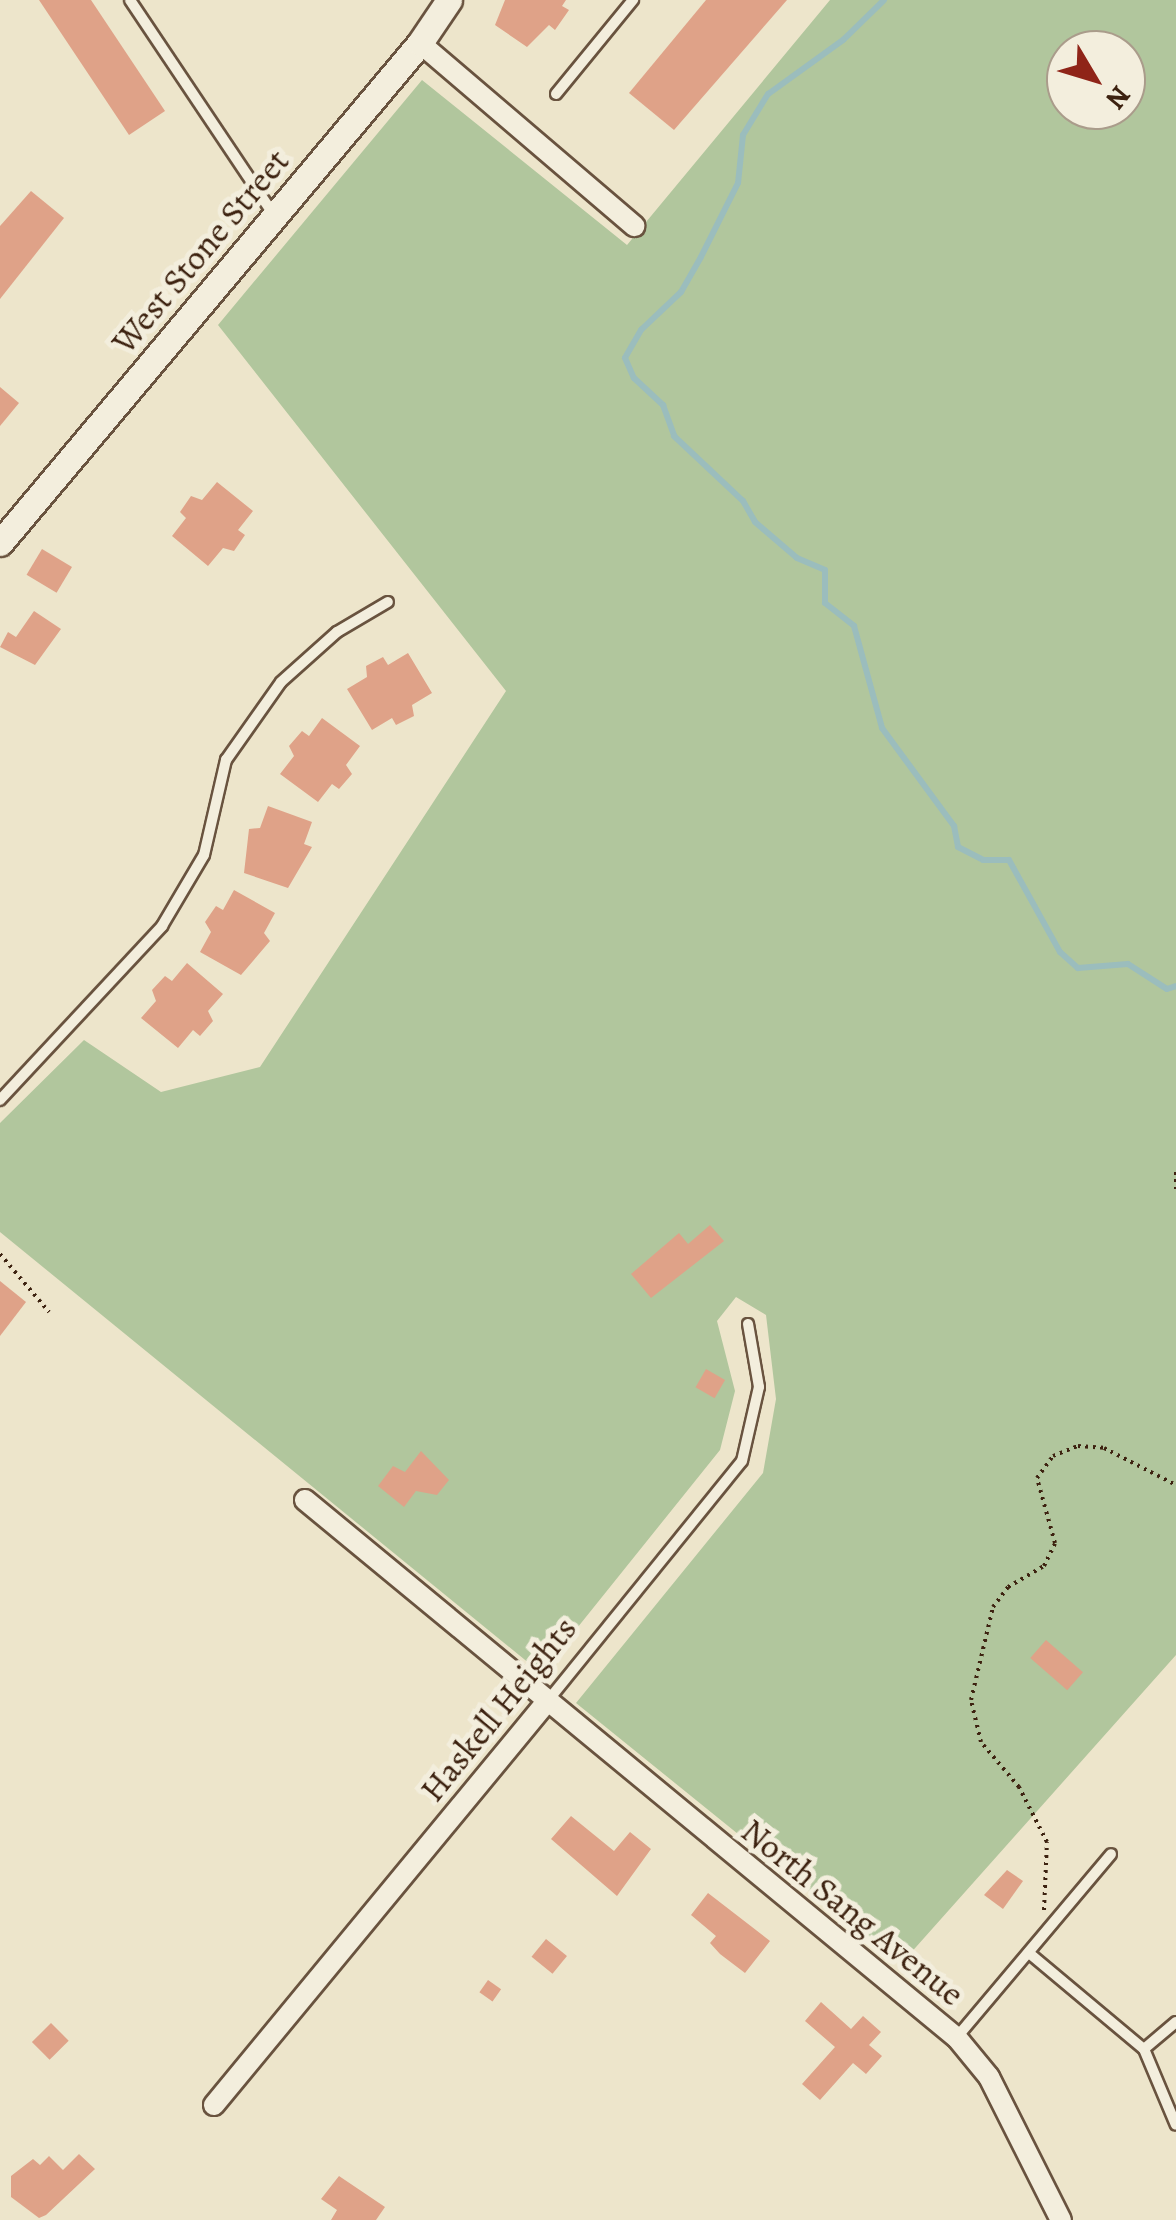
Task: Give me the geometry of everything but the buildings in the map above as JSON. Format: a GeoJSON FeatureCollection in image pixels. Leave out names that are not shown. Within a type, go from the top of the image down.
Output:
{"type":"FeatureCollection","features":[{"type":"Feature","properties":{"kind":"street","name":"West Stone Street"},"geometry":{"type":"LineString","coordinates":[[0,544],[420,43],[449,0]]}},
{"type":"Feature","properties":{"kind":"street"},"geometry":{"type":"LineString","coordinates":[[420,43],[634,226]]}},
{"type":"Feature","properties":{"kind":"street","name":"North Sang Avenue"},"geometry":{"type":"LineString","coordinates":[[305,1500],[545,1704],[957,2038],[988,2077],[1061,2220]]}},
{"type":"Feature","properties":{"kind":"street","name":"Haskell Heights"},"geometry":{"type":"LineString","coordinates":[[214,2105],[545,1704]]}},
{"type":"Feature","properties":{"kind":"lane"},"geometry":{"type":"LineString","coordinates":[[130,0],[274,216]]}},
{"type":"Feature","properties":{"kind":"lane"},"geometry":{"type":"LineString","coordinates":[[556,94],[633,0]]}},
{"type":"Feature","properties":{"kind":"lane"},"geometry":{"type":"LineString","coordinates":[[0,1100],[162,926],[204,854],[226,760],[281,682],[337,632],[388,602]]}},
{"type":"Feature","properties":{"kind":"lane","name":"Haskell Heights"},"geometry":{"type":"LineString","coordinates":[[545,1704],[742,1461],[759,1387],[748,1324]]}},
{"type":"Feature","properties":{"kind":"lane"},"geometry":{"type":"LineString","coordinates":[[957,2038],[1111,1854]]}},
{"type":"Feature","properties":{"kind":"lane"},"geometry":{"type":"LineString","coordinates":[[1028,1952],[1144,2049],[1176,2124]]}},
{"type":"Feature","properties":{"kind":"lane"},"geometry":{"type":"LineString","coordinates":[[1144,2049],[1176,2022]]}},
{"type":"Feature","properties":{"kind":"path"},"geometry":{"type":"LineString","coordinates":[[1176,1172],[1176,1192]]}},
{"type":"Feature","properties":{"kind":"path"},"geometry":{"type":"LineString","coordinates":[[0,1254],[50,1312]]}},
{"type":"Feature","properties":{"kind":"path"},"geometry":{"type":"LineString","coordinates":[[1041,1918],[1048,1842],[1018,1787],[981,1742],[971,1700],[992,1607],[1008,1588],[1044,1566],[1056,1542],[1037,1478],[1052,1456],[1078,1446],[1104,1448],[1176,1485]]}},
{"type":"Feature","properties":{"kind":"green space"},"geometry":{"type":"Polygon","coordinates":[[[830,0],[1176,0],[1176,1655],[900,1965],[576,1703],[763,1473],[776,1399],[766,1315],[736,1297],[717,1321],[735,1391],[720,1450],[541,1673],[0,1232],[0,1123],[84,1040],[161,1092],[260,1067],[506,691],[218,325],[422,80],[627,245],[830,0]]]}},
{"type":"Feature","properties":{"kind":"waterway"},"geometry":{"type":"LineString","coordinates":[[884,0],[843,40],[768,94],[743,135],[738,183],[701,257],[681,292],[641,330],[625,358],[634,378],[663,405],[674,436],[743,501],[755,522],[797,558],[825,570],[825,603],[854,626],[882,728],[954,826],[958,847],[983,860],[1009,860],[1060,952],[1078,968],[1128,964],[1167,989],[1176,986]]}}]}
